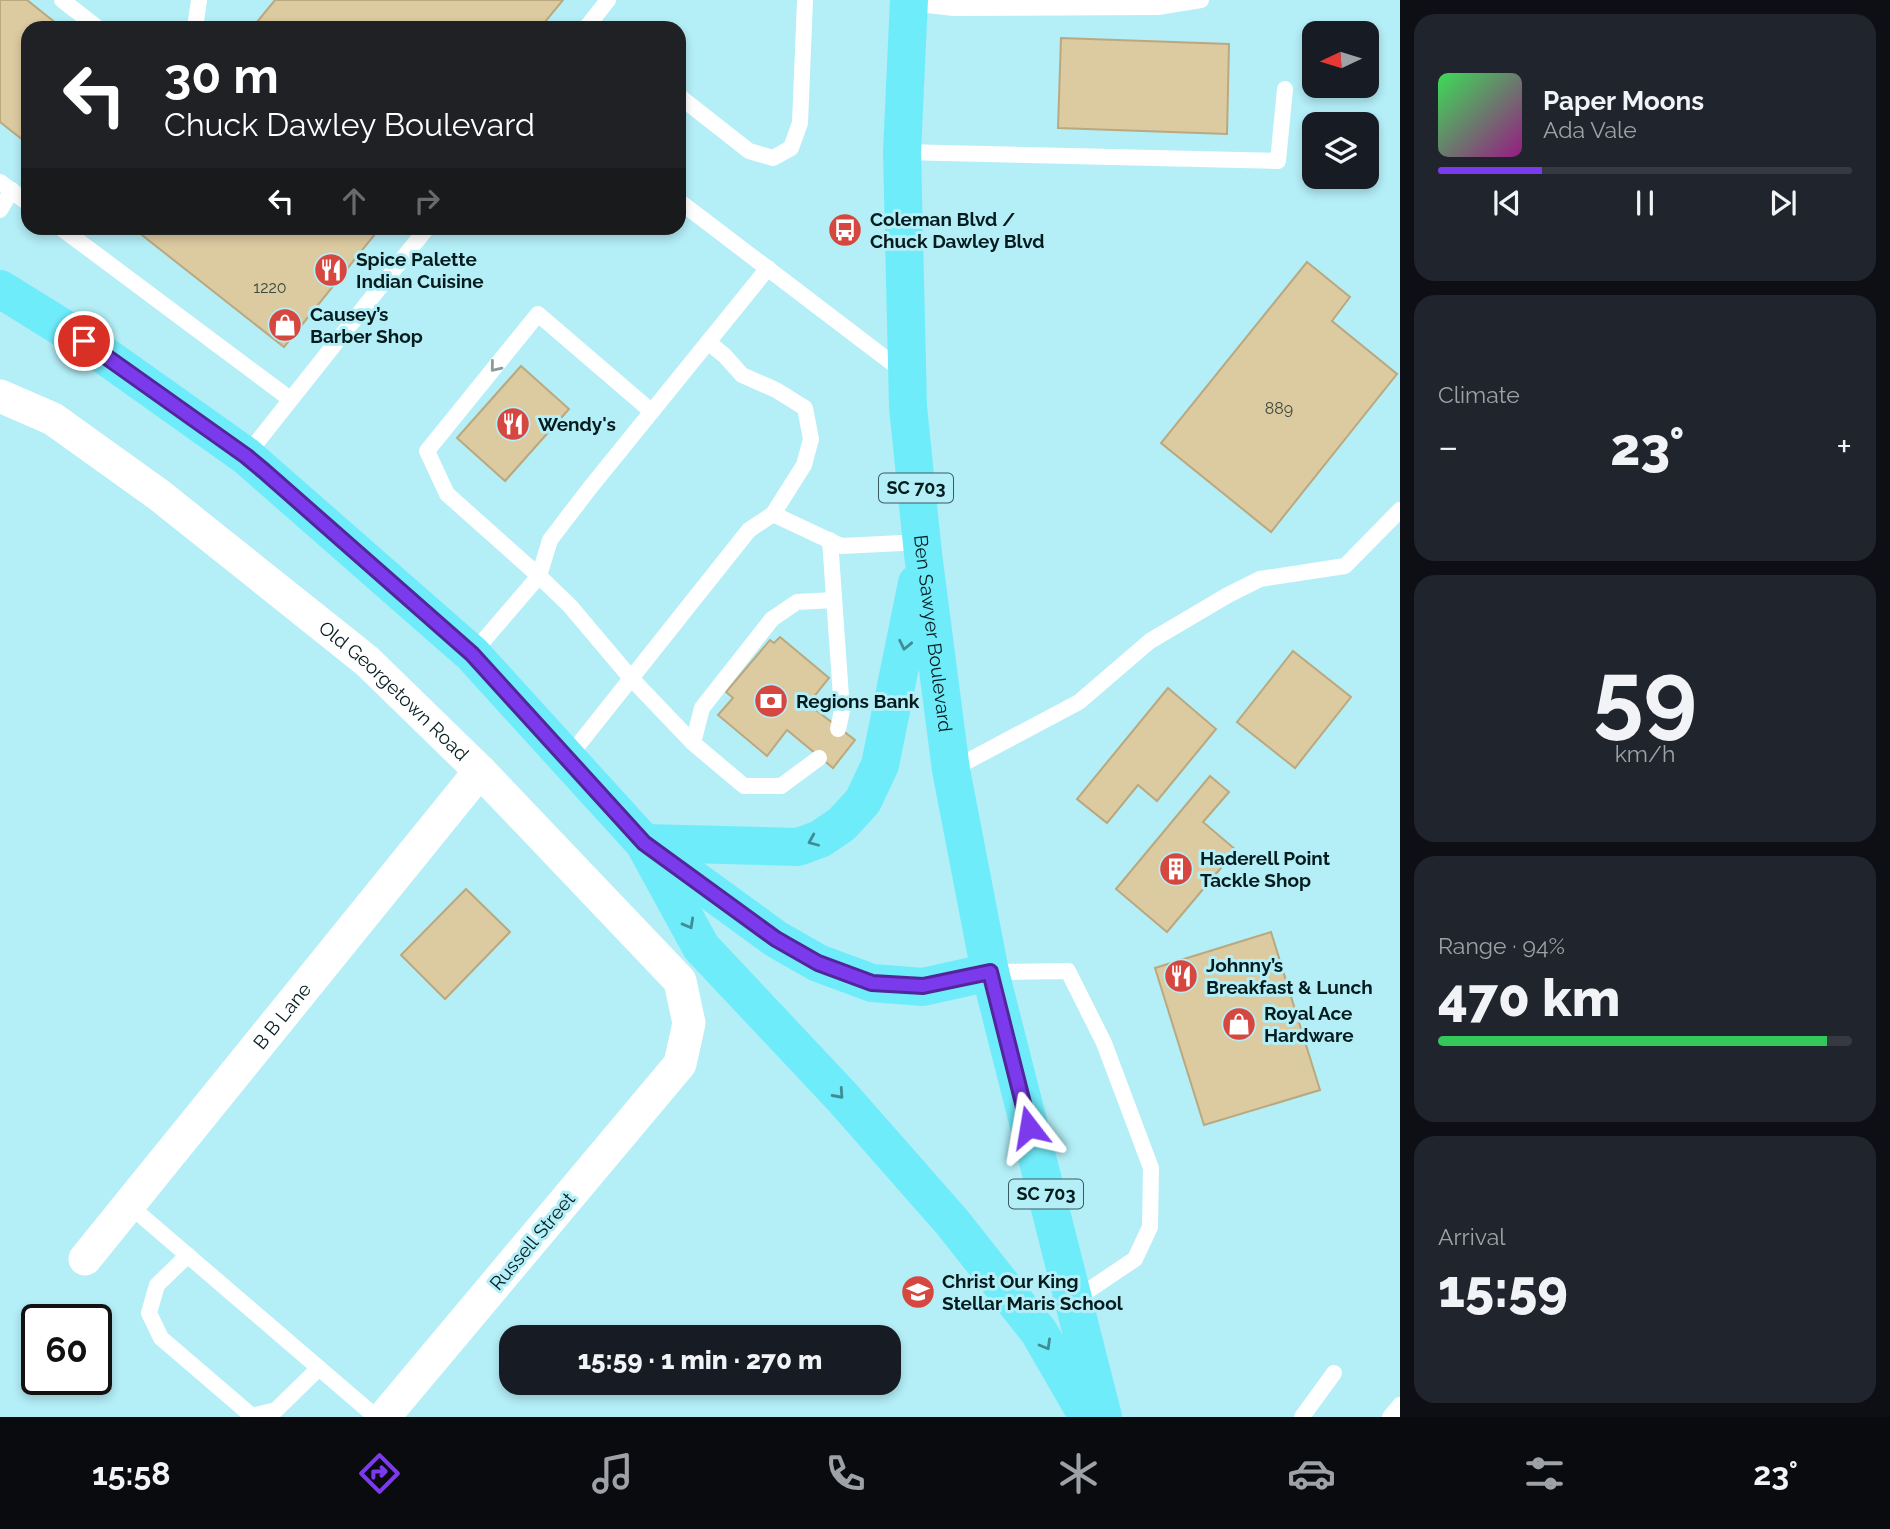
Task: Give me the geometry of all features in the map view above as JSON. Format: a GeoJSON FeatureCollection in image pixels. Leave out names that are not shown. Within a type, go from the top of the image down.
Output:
{"type":"FeatureCollection","features":[{"type":"Feature","properties":{"kind":"main road","name":"Ben Sawyer Boulevard"},"geometry":{"type":"LineString","coordinates":[[909,1],[902,152],[908,407],[951,770],[990,972]]}},
{"type":"Feature","properties":{"kind":"main road"},"geometry":{"type":"LineString","coordinates":[[0,289],[84,341],[246,456],[472,654],[644,843],[776,939],[818,963],[872,983],[923,986],[990,972]]}},
{"type":"Feature","properties":{"kind":"main road"},"geometry":{"type":"LineString","coordinates":[[644,843],[798,847],[820,839],[842,824],[863,801],[880,765],[923,548]]}},
{"type":"Feature","properties":{"kind":"main road"},"geometry":{"type":"LineString","coordinates":[[644,843],[701,947],[843,1098],[952,1222],[1039,1332],[1088,1417]]}},
{"type":"Feature","properties":{"kind":"main road","name":"SC 703"},"geometry":{"type":"LineString","coordinates":[[990,972],[1103,1417]]}},
{"type":"Feature","properties":{"kind":"street","name":"Old Georgetown Road"},"geometry":{"type":"LineString","coordinates":[[0,396],[53,419],[159,495],[367,661],[480,771],[680,981],[689,1023],[680,1064]]}},
{"type":"Feature","properties":{"kind":"street","name":"B B Lane"},"geometry":{"type":"LineString","coordinates":[[85,1259],[480,771]]}},
{"type":"Feature","properties":{"kind":"street","name":"Russell Street"},"geometry":{"type":"LineString","coordinates":[[384,1417],[680,1064]]}},
{"type":"Feature","properties":{"kind":"lane"},"geometry":{"type":"LineString","coordinates":[[62,0],[89,21]]}},
{"type":"Feature","properties":{"kind":"lane"},"geometry":{"type":"LineString","coordinates":[[196,21],[199,0]]}},
{"type":"Feature","properties":{"kind":"lane"},"geometry":{"type":"LineString","coordinates":[[593,21],[608,0]]}},
{"type":"Feature","properties":{"kind":"lane"},"geometry":{"type":"LineString","coordinates":[[686,102],[749,151],[773,158],[791,148],[800,123],[805,0]]}},
{"type":"Feature","properties":{"kind":"lane"},"geometry":{"type":"LineString","coordinates":[[909,1],[954,8],[1158,7],[1201,0]]}},
{"type":"Feature","properties":{"kind":"lane"},"geometry":{"type":"LineString","coordinates":[[902,152],[1278,161],[1285,89]]}},
{"type":"Feature","properties":{"kind":"lane"},"geometry":{"type":"LineString","coordinates":[[0,210],[6,186],[21,198]]}},
{"type":"Feature","properties":{"kind":"lane"},"geometry":{"type":"LineString","coordinates":[[686,206],[908,375]]}},
{"type":"Feature","properties":{"kind":"lane"},"geometry":{"type":"LineString","coordinates":[[70,235],[290,399]]}},
{"type":"Feature","properties":{"kind":"lane"},"geometry":{"type":"LineString","coordinates":[[246,456],[421,235]]}},
{"type":"Feature","properties":{"kind":"lane"},"geometry":{"type":"LineString","coordinates":[[472,654],[539,576],[550,540],[768,268]]}},
{"type":"Feature","properties":{"kind":"lane"},"geometry":{"type":"LineString","coordinates":[[651,411],[538,314],[427,451],[447,494],[570,606],[630,677],[693,743],[744,786],[782,786],[819,758]]}},
{"type":"Feature","properties":{"kind":"lane"},"geometry":{"type":"LineString","coordinates":[[567,759],[750,530],[774,514],[804,465],[811,439],[805,408],[776,390],[742,375],[708,342]]}},
{"type":"Feature","properties":{"kind":"lane"},"geometry":{"type":"LineString","coordinates":[[951,770],[1079,702],[1150,640],[1228,595],[1260,579],[1345,566],[1400,510]]}},
{"type":"Feature","properties":{"kind":"lane"},"geometry":{"type":"LineString","coordinates":[[774,514],[841,546],[923,548]]}},
{"type":"Feature","properties":{"kind":"lane"},"geometry":{"type":"LineString","coordinates":[[830,540],[842,711],[838,729]]}},
{"type":"Feature","properties":{"kind":"lane"},"geometry":{"type":"LineString","coordinates":[[693,743],[702,708],[772,619],[797,602],[834,600]]}},
{"type":"Feature","properties":{"kind":"lane"},"geometry":{"type":"LineString","coordinates":[[990,972],[1068,971],[1104,1043],[1151,1168],[1150,1227],[1135,1259],[1073,1300]]}},
{"type":"Feature","properties":{"kind":"lane"},"geometry":{"type":"LineString","coordinates":[[129,1205],[376,1417]]}},
{"type":"Feature","properties":{"kind":"lane"},"geometry":{"type":"LineString","coordinates":[[188,1255],[157,1285],[149,1313],[162,1338],[252,1416],[276,1410],[320,1368]]}},
{"type":"Feature","properties":{"kind":"lane"},"geometry":{"type":"LineString","coordinates":[[1301,1417],[1334,1373]]}},
{"type":"Feature","properties":{"kind":"lane"},"geometry":{"type":"LineString","coordinates":[[1390,1417],[1400,1405]]}},
{"type":"Feature","properties":{"kind":"building"},"geometry":{"type":"Polygon","coordinates":[[[0,0],[27,0],[53,21],[21,21],[21,138],[0,122],[0,0]]]}},
{"type":"Feature","properties":{"kind":"building"},"geometry":{"type":"Polygon","coordinates":[[[275,0],[563,0],[546,21],[258,21],[275,0]]]}},
{"type":"Feature","properties":{"kind":"building"},"geometry":{"type":"Polygon","coordinates":[[[1061,38],[1229,44],[1227,134],[1058,128],[1061,38]]]}},
{"type":"Feature","properties":{"kind":"building"},"geometry":{"type":"Polygon","coordinates":[[[142,235],[374,235],[284,347],[142,235]]]}},
{"type":"Feature","properties":{"kind":"building"},"geometry":{"type":"Polygon","coordinates":[[[1307,262],[1350,297],[1332,321],[1397,374],[1271,532],[1161,443],[1307,262]]]}},
{"type":"Feature","properties":{"kind":"building","name":"Wendy's"},"geometry":{"type":"Polygon","coordinates":[[[521,366],[569,409],[505,481],[457,438],[521,366]]]}},
{"type":"Feature","properties":{"kind":"building","name":"Regions Bank"},"geometry":{"type":"Polygon","coordinates":[[[780,637],[829,678],[808,704],[855,740],[833,768],[787,730],[767,756],[718,715],[733,698],[726,692],[770,640],[774,643],[780,637]]]}},
{"type":"Feature","properties":{"kind":"building"},"geometry":{"type":"Polygon","coordinates":[[[1293,651],[1351,697],[1295,768],[1237,722],[1293,651]]]}},
{"type":"Feature","properties":{"kind":"building"},"geometry":{"type":"Polygon","coordinates":[[[1168,688],[1216,729],[1157,801],[1138,785],[1107,823],[1077,799],[1168,688]]]}},
{"type":"Feature","properties":{"kind":"building","name":"Haderell Point Tackle Shop"},"geometry":{"type":"Polygon","coordinates":[[[1210,776],[1229,792],[1203,822],[1236,850],[1167,932],[1116,889],[1210,776]]]}},
{"type":"Feature","properties":{"kind":"building"},"geometry":{"type":"Polygon","coordinates":[[[466,889],[510,932],[445,999],[401,955],[466,889]]]}},
{"type":"Feature","properties":{"kind":"building"},"geometry":{"type":"Polygon","coordinates":[[[1271,932],[1320,1090],[1204,1125],[1155,968],[1271,932]]]}},
{"type":"Feature","properties":{"kind":"place","name":"Coleman Blvd / Chuck Dawley Blvd"},"geometry":{"type":"Point","coordinates":[845,230]}},
{"type":"Feature","properties":{"kind":"place","name":"Spice Palette Indian Cuisine"},"geometry":{"type":"Point","coordinates":[331,270]}},
{"type":"Feature","properties":{"kind":"place","name":"Causey’s Barber Shop"},"geometry":{"type":"Point","coordinates":[285,325]}},
{"type":"Feature","properties":{"kind":"place","name":"Wendy's"},"geometry":{"type":"Point","coordinates":[513,424]}},
{"type":"Feature","properties":{"kind":"place","name":"Regions Bank"},"geometry":{"type":"Point","coordinates":[771,701]}},
{"type":"Feature","properties":{"kind":"place","name":"Haderell Point Tackle Shop"},"geometry":{"type":"Point","coordinates":[1176,869]}},
{"type":"Feature","properties":{"kind":"place","name":"Johnny’s Breakfast & Lunch"},"geometry":{"type":"Point","coordinates":[1181,976]}},
{"type":"Feature","properties":{"kind":"place","name":"Royal Ace Hardware"},"geometry":{"type":"Point","coordinates":[1239,1024]}},
{"type":"Feature","properties":{"kind":"place","name":"Christ Our King Stellar Maris School"},"geometry":{"type":"Point","coordinates":[918,1292]}},
{"type":"Feature","properties":{"kind":"route"},"geometry":{"type":"LineString","coordinates":[[84,341],[264,471],[472,654],[644,843],[776,939],[818,963],[872,983],[923,986],[990,972],[1029,1127]]}}]}
